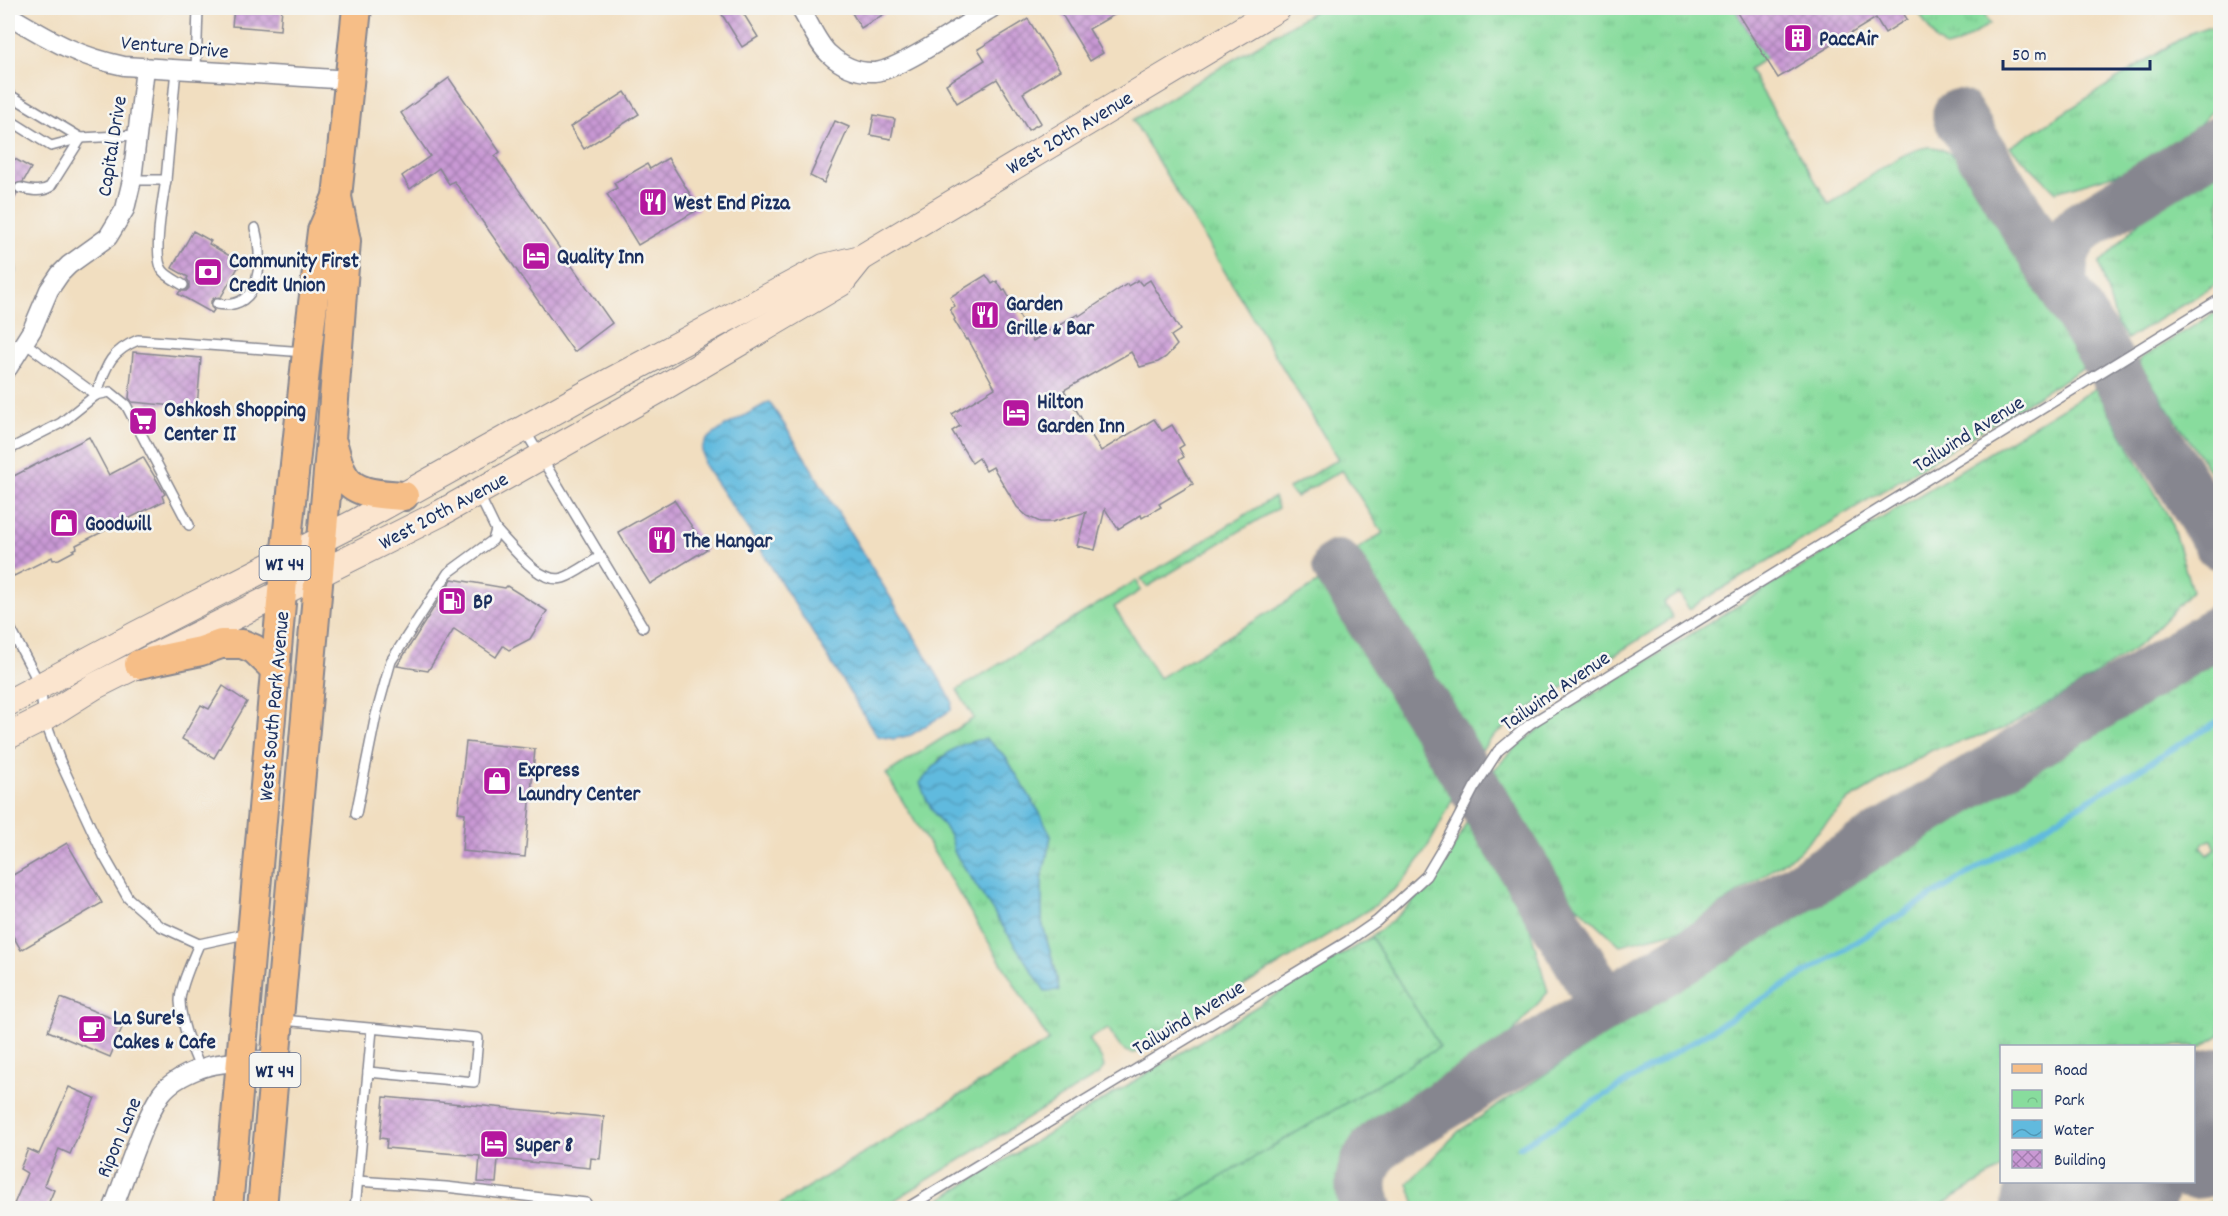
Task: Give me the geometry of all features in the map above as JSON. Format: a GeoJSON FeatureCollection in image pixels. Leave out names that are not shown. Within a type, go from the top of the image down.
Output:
{"type":"FeatureCollection","features":[{"type":"Feature","properties":{"kind":"main road","name":"West South Park Avenue"},"geometry":{"type":"LineString","coordinates":[[252,932],[284,590],[285,558],[307,352],[322,231],[337,197],[357,8]]}},
{"type":"Feature","properties":{"kind":"main road","name":"West 20th Avenue"},"geometry":{"type":"LineString","coordinates":[[8,703],[404,496],[824,267],[861,258],[1278,8]]}},
{"type":"Feature","properties":{"kind":"main road","name":"West South Park Avenue"},"geometry":{"type":"LineString","coordinates":[[279,1020],[320,574],[346,241],[337,197]]}},
{"type":"Feature","properties":{"kind":"main road","name":"West 20th Avenue"},"geometry":{"type":"LineString","coordinates":[[8,736],[44,718],[95,686],[320,574],[540,458],[841,283],[861,258]]}},
{"type":"Feature","properties":{"kind":"main road"},"geometry":{"type":"LineString","coordinates":[[331,439],[342,475],[350,483],[372,493],[404,496]]}},
{"type":"Feature","properties":{"kind":"main road"},"geometry":{"type":"LineString","coordinates":[[139,664],[201,651],[221,644],[242,644],[254,649],[276,670]]}},
{"type":"Feature","properties":{"kind":"main road","name":"WI 44"},"geometry":{"type":"LineString","coordinates":[[228,1209],[252,932]]}},
{"type":"Feature","properties":{"kind":"main road","name":"WI 44"},"geometry":{"type":"LineString","coordinates":[[262,1209],[279,1020]]}},
{"type":"Feature","properties":{"kind":"street"},"geometry":{"type":"LineString","coordinates":[[800,8],[828,53],[849,68],[876,72],[895,66],[993,8]]}},
{"type":"Feature","properties":{"kind":"street","name":"Venture Drive"},"geometry":{"type":"LineString","coordinates":[[8,15],[67,50],[94,60],[145,68],[351,80]]}},
{"type":"Feature","properties":{"kind":"street","name":"Capital Drive"},"geometry":{"type":"LineString","coordinates":[[8,368],[25,343],[49,290],[60,274],[108,237],[125,209],[132,180],[145,68]]}},
{"type":"Feature","properties":{"kind":"street"},"geometry":{"type":"LineString","coordinates":[[200,1068],[242,1061],[276,1059]]}},
{"type":"Feature","properties":{"kind":"street","name":"Ripon Lane"},"geometry":{"type":"LineString","coordinates":[[113,1209],[148,1120],[162,1093],[200,1068]]}},
{"type":"Feature","properties":{"kind":"lane"},"geometry":{"type":"LineString","coordinates":[[196,70],[198,8]]}},
{"type":"Feature","properties":{"kind":"lane"},"geometry":{"type":"LineString","coordinates":[[176,69],[166,180],[160,218],[160,263],[164,272],[183,285]]}},
{"type":"Feature","properties":{"kind":"lane"},"geometry":{"type":"LineString","coordinates":[[8,94],[81,138]]}},
{"type":"Feature","properties":{"kind":"lane"},"geometry":{"type":"LineString","coordinates":[[8,119],[51,146],[81,138],[137,135]]}},
{"type":"Feature","properties":{"kind":"lane"},"geometry":{"type":"LineString","coordinates":[[20,188],[37,191],[50,187],[81,138]]}},
{"type":"Feature","properties":{"kind":"lane"},"geometry":{"type":"LineString","coordinates":[[132,180],[166,180]]}},
{"type":"Feature","properties":{"kind":"lane"},"geometry":{"type":"LineString","coordinates":[[218,304],[228,306],[239,303],[246,298],[256,283],[259,246],[255,228]]}},
{"type":"Feature","properties":{"kind":"lane","name":"Tailwind Avenue"},"geometry":{"type":"LineString","coordinates":[[907,1209],[1348,941],[1377,921],[1426,876],[1474,788],[1498,751],[1530,724],[2220,299]]}},
{"type":"Feature","properties":{"kind":"lane"},"geometry":{"type":"LineString","coordinates":[[96,395],[108,361],[127,345],[138,340],[307,352]]}},
{"type":"Feature","properties":{"kind":"lane"},"geometry":{"type":"LineString","coordinates":[[25,343],[96,395]]}},
{"type":"Feature","properties":{"kind":"lane"},"geometry":{"type":"LineString","coordinates":[[8,450],[61,423],[96,395],[110,392],[126,405],[189,525]]}},
{"type":"Feature","properties":{"kind":"lane"},"geometry":{"type":"LineString","coordinates":[[524,429],[643,627]]}},
{"type":"Feature","properties":{"kind":"lane"},"geometry":{"type":"LineString","coordinates":[[478,492],[496,530],[536,571],[549,578],[562,578],[600,557]]}},
{"type":"Feature","properties":{"kind":"lane"},"geometry":{"type":"LineString","coordinates":[[356,814],[376,715],[391,661],[448,573],[493,540],[496,530]]}},
{"type":"Feature","properties":{"kind":"lane"},"geometry":{"type":"LineString","coordinates":[[8,624],[40,685],[44,718],[60,761],[104,856],[128,898],[160,926],[199,944],[252,932]]}},
{"type":"Feature","properties":{"kind":"lane"},"geometry":{"type":"LineString","coordinates":[[199,944],[180,999],[185,1031],[200,1068]]}},
{"type":"Feature","properties":{"kind":"lane"},"geometry":{"type":"LineString","coordinates":[[279,1020],[478,1038],[474,1082],[368,1072]]}},
{"type":"Feature","properties":{"kind":"lane"},"geometry":{"type":"LineString","coordinates":[[355,1209],[372,1029]]}},
{"type":"Feature","properties":{"kind":"lane"},"geometry":{"type":"LineString","coordinates":[[357,1181],[446,1187],[586,1203],[585,1209]]}},
{"type":"Feature","properties":{"kind":"green space"},"geometry":{"type":"Polygon","coordinates":[[[1319,8],[1734,8],[1766,58],[1749,69],[1829,204],[1892,162],[1917,149],[1937,148],[1949,153],[1959,160],[2085,367],[1689,609],[1679,593],[1664,602],[1673,618],[1516,717],[1490,740],[1475,758],[1348,555],[1383,533],[1342,470],[1296,497],[1288,489],[1338,459],[1133,120],[1319,8]]]}},
{"type":"Feature","properties":{"kind":"green space"},"geometry":{"type":"Polygon","coordinates":[[[1916,8],[1980,8],[1990,24],[1956,45],[1946,48],[1936,40],[1916,8]]]}},
{"type":"Feature","properties":{"kind":"green space"},"geometry":{"type":"Polygon","coordinates":[[[2207,27],[2220,30],[2220,103],[2196,128],[2127,171],[2056,192],[2010,147],[2188,34],[2207,27]]]}},
{"type":"Feature","properties":{"kind":"green space"},"geometry":{"type":"Polygon","coordinates":[[[2220,169],[2220,282],[2127,339],[2117,324],[2099,264],[2150,211],[2220,169]]]}},
{"type":"Feature","properties":{"kind":"green space"},"geometry":{"type":"Polygon","coordinates":[[[2220,310],[2220,487],[2139,364],[2141,358],[2220,310]]]}},
{"type":"Feature","properties":{"kind":"green space"},"geometry":{"type":"Polygon","coordinates":[[[2094,389],[2170,519],[2192,591],[2141,644],[2074,689],[2003,729],[1932,750],[1849,800],[1798,852],[1683,929],[1620,945],[1571,900],[1489,779],[1493,771],[1513,750],[1550,720],[2094,389]]]}},
{"type":"Feature","properties":{"kind":"green space"},"geometry":{"type":"Polygon","coordinates":[[[1274,497],[1278,508],[1147,587],[1141,579],[1274,497]]]}},
{"type":"Feature","properties":{"kind":"green space"},"geometry":{"type":"Polygon","coordinates":[[[1329,576],[1456,790],[1420,859],[1401,883],[1376,905],[1135,1053],[1125,1051],[1108,1028],[1089,1039],[1104,1067],[1098,1075],[882,1208],[774,1208],[1049,1041],[886,774],[974,718],[957,690],[1137,580],[1140,591],[1114,607],[1159,678],[1329,576]],[[986,739],[941,757],[937,763],[933,811],[952,840],[953,850],[1016,945],[1058,990],[1056,973],[1042,923],[1042,878],[1051,836],[1005,756],[986,739]]]}},
{"type":"Feature","properties":{"kind":"green space"},"geometry":{"type":"Polygon","coordinates":[[[2220,657],[2220,1035],[2195,1050],[2195,1045],[2000,1045],[2000,1170],[1936,1208],[1445,1208],[1443,1206],[1416,1208],[1408,1183],[1459,1131],[1594,1042],[1593,1040],[2220,657]],[[2212,840],[2201,847],[2208,855],[2216,849],[2212,840]]]}},
{"type":"Feature","properties":{"kind":"green space"},"geometry":{"type":"Polygon","coordinates":[[[1470,815],[1528,921],[1548,992],[1504,1042],[1367,1126],[1350,1145],[1341,1163],[1339,1194],[1341,1208],[926,1208],[1371,937],[1404,910],[1430,883],[1450,853],[1470,815]]]}},
{"type":"Feature","properties":{"kind":"green space"},"geometry":{"type":"Polygon","coordinates":[[[1371,937],[1440,1047],[1169,1208],[926,1208],[1371,937]]]}},
{"type":"Feature","properties":{"kind":"green space"},"geometry":{"type":"Polygon","coordinates":[[[2220,1196],[2220,1208],[2199,1208],[2220,1196]]]}},
{"type":"Feature","properties":{"kind":"water"},"geometry":{"type":"Polygon","coordinates":[[[8,241],[16,270],[8,285],[8,241]]]}},
{"type":"Feature","properties":{"kind":"water"},"geometry":{"type":"Polygon","coordinates":[[[769,402],[797,444],[952,701],[951,710],[911,735],[894,739],[877,736],[751,534],[704,465],[702,449],[706,440],[724,427],[769,402]]]}},
{"type":"Feature","properties":{"kind":"water"},"geometry":{"type":"Polygon","coordinates":[[[986,739],[1005,756],[1051,836],[1042,878],[1042,923],[1059,990],[1045,991],[953,850],[952,840],[932,810],[920,783],[948,753],[965,744],[986,739]]]}},
{"type":"Feature","properties":{"kind":"building"},"geometry":{"type":"Polygon","coordinates":[[[234,8],[282,8],[280,30],[232,26],[234,8]]]}},
{"type":"Feature","properties":{"kind":"building"},"geometry":{"type":"Polygon","coordinates":[[[718,8],[740,8],[758,37],[742,47],[718,8]]]}},
{"type":"Feature","properties":{"kind":"building"},"geometry":{"type":"Polygon","coordinates":[[[849,8],[894,8],[861,28],[849,8]]]}},
{"type":"Feature","properties":{"kind":"building"},"geometry":{"type":"Polygon","coordinates":[[[1058,8],[1126,8],[1089,29],[1103,53],[1090,61],[1058,8]]]}},
{"type":"Feature","properties":{"kind":"building","name":"PaccAir"},"geometry":{"type":"Polygon","coordinates":[[[1734,8],[1900,8],[1907,19],[1885,33],[1876,18],[1778,78],[1734,8]]]}},
{"type":"Feature","properties":{"kind":"building"},"geometry":{"type":"Polygon","coordinates":[[[1028,19],[1060,70],[1023,93],[1041,123],[1028,130],[997,79],[957,103],[946,84],[985,60],[978,49],[1028,19]]]}},
{"type":"Feature","properties":{"kind":"building","name":"Quality Inn"},"geometry":{"type":"Polygon","coordinates":[[[449,78],[500,152],[495,156],[612,323],[574,352],[454,181],[449,184],[439,168],[410,189],[402,176],[430,156],[401,113],[449,78]]]}},
{"type":"Feature","properties":{"kind":"building"},"geometry":{"type":"Polygon","coordinates":[[[625,92],[639,114],[584,149],[570,127],[625,92]]]}},
{"type":"Feature","properties":{"kind":"building"},"geometry":{"type":"Polygon","coordinates":[[[874,115],[895,119],[891,139],[870,135],[874,115]]]}},
{"type":"Feature","properties":{"kind":"building"},"geometry":{"type":"Polygon","coordinates":[[[835,121],[849,127],[824,183],[810,176],[835,121]]]}},
{"type":"Feature","properties":{"kind":"building"},"geometry":{"type":"Polygon","coordinates":[[[8,155],[31,168],[23,182],[15,184],[14,190],[17,194],[8,210],[8,155]]]}},
{"type":"Feature","properties":{"kind":"building","name":"West End Pizza"},"geometry":{"type":"Polygon","coordinates":[[[668,158],[699,209],[638,245],[607,194],[617,188],[614,183],[647,164],[650,169],[668,158]]]}},
{"type":"Feature","properties":{"kind":"building","name":"Community First Credit Union"},"geometry":{"type":"Polygon","coordinates":[[[193,231],[211,241],[209,244],[240,264],[221,297],[211,301],[211,307],[214,310],[212,313],[178,294],[189,288],[188,277],[172,268],[193,231]]]}},
{"type":"Feature","properties":{"kind":"building","name":"Hilton Garden Inn"},"geometry":{"type":"Polygon","coordinates":[[[986,275],[992,284],[997,281],[1003,291],[1005,290],[1033,341],[1078,314],[1079,316],[1127,284],[1128,286],[1138,280],[1142,285],[1150,280],[1180,330],[1171,336],[1177,345],[1158,362],[1140,367],[1131,352],[1064,390],[1101,451],[1154,419],[1162,431],[1172,425],[1184,445],[1179,448],[1184,457],[1179,460],[1193,484],[1159,504],[1161,507],[1142,518],[1141,515],[1118,529],[1105,509],[1095,550],[1077,546],[1086,512],[1052,522],[1040,522],[1027,516],[1017,507],[993,467],[986,471],[979,458],[972,463],[952,431],[960,426],[952,414],[995,388],[968,339],[966,340],[954,320],[950,309],[955,306],[950,297],[986,275]]]}},
{"type":"Feature","properties":{"kind":"building"},"geometry":{"type":"Polygon","coordinates":[[[133,352],[201,358],[197,408],[132,402],[129,398],[133,352]]]}},
{"type":"Feature","properties":{"kind":"building","name":"Goodwill"},"geometry":{"type":"Polygon","coordinates":[[[89,437],[109,475],[143,457],[165,494],[162,496],[164,501],[76,545],[77,548],[74,551],[59,559],[53,560],[52,557],[14,576],[8,564],[8,479],[89,437]]]}},
{"type":"Feature","properties":{"kind":"building","name":"The Hangar"},"geometry":{"type":"Polygon","coordinates":[[[674,500],[707,549],[650,584],[618,532],[674,500]]]}},
{"type":"Feature","properties":{"kind":"building"},"geometry":{"type":"Polygon","coordinates":[[[452,579],[505,588],[507,586],[547,611],[530,639],[509,650],[503,646],[496,657],[454,629],[428,671],[397,666],[452,579]]]}},
{"type":"Feature","properties":{"kind":"building"},"geometry":{"type":"Polygon","coordinates":[[[223,686],[247,702],[214,758],[182,739],[201,705],[209,709],[223,686]]]}},
{"type":"Feature","properties":{"kind":"building","name":"Express Laundry Center"},"geometry":{"type":"Polygon","coordinates":[[[466,742],[535,749],[525,857],[462,851],[465,813],[458,812],[466,742]]]}},
{"type":"Feature","properties":{"kind":"building"},"geometry":{"type":"Polygon","coordinates":[[[67,843],[102,903],[21,950],[8,927],[8,878],[67,843]]]}},
{"type":"Feature","properties":{"kind":"building"},"geometry":{"type":"Polygon","coordinates":[[[61,998],[124,1023],[110,1057],[48,1031],[61,998]]]}},
{"type":"Feature","properties":{"kind":"building"},"geometry":{"type":"Polygon","coordinates":[[[69,1087],[95,1098],[70,1154],[59,1149],[44,1185],[54,1190],[46,1209],[12,1209],[27,1173],[20,1169],[28,1149],[39,1154],[69,1087]]]}},
{"type":"Feature","properties":{"kind":"building","name":"Super 8"},"geometry":{"type":"Polygon","coordinates":[[[384,1097],[604,1117],[600,1159],[591,1158],[590,1168],[498,1159],[496,1183],[478,1182],[480,1156],[386,1148],[387,1139],[380,1138],[384,1097]]]}},
{"type":"Feature","properties":{"kind":"waterway"},"geometry":{"type":"LineString","coordinates":[[1520,1147],[2220,720]]}},
{"type":"Feature","properties":{"kind":"taxiway"},"geometry":{"type":"LineString","coordinates":[[1958,115],[2220,544]]}},
{"type":"Feature","properties":{"kind":"taxiway"},"geometry":{"type":"LineString","coordinates":[[2062,285],[2064,253],[2070,240],[2081,227],[2220,142]]}},
{"type":"Feature","properties":{"kind":"taxiway"},"geometry":{"type":"LineString","coordinates":[[1338,566],[1511,846],[1606,1006]]}},
{"type":"Feature","properties":{"kind":"taxiway"},"geometry":{"type":"LineString","coordinates":[[1367,1208],[1363,1199],[1361,1182],[1365,1165],[1381,1143],[2220,630]]}},
{"type":"Feature","properties":{"kind":"runway"},"geometry":{"type":"LineString","coordinates":[[2195,1131],[2220,1115]]}},
{"type":"Feature","properties":{"kind":"runway"},"geometry":{"type":"LineString","coordinates":[[2068,1208],[2110,1183]]}},
{"type":"Feature","properties":{"kind":"place","name":"PaccAir"},"geometry":{"type":"Point","coordinates":[1798,38]}},
{"type":"Feature","properties":{"kind":"place","name":"West End Pizza"},"geometry":{"type":"Point","coordinates":[653,202]}},
{"type":"Feature","properties":{"kind":"place","name":"Quality Inn"},"geometry":{"type":"Point","coordinates":[536,256]}},
{"type":"Feature","properties":{"kind":"place","name":"Community First Credit Union"},"geometry":{"type":"Point","coordinates":[208,272]}},
{"type":"Feature","properties":{"kind":"place","name":"Garden Grille & Bar"},"geometry":{"type":"Point","coordinates":[985,315]}},
{"type":"Feature","properties":{"kind":"place","name":"Hilton Garden Inn"},"geometry":{"type":"Point","coordinates":[1016,413]}},
{"type":"Feature","properties":{"kind":"place","name":"Oshkosh Shopping Center II"},"geometry":{"type":"Point","coordinates":[143,421]}},
{"type":"Feature","properties":{"kind":"place","name":"Goodwill"},"geometry":{"type":"Point","coordinates":[64,523]}},
{"type":"Feature","properties":{"kind":"place","name":"The Hangar"},"geometry":{"type":"Point","coordinates":[662,540]}},
{"type":"Feature","properties":{"kind":"place","name":"BP"},"geometry":{"type":"Point","coordinates":[452,601]}},
{"type":"Feature","properties":{"kind":"place","name":"Express Laundry Center"},"geometry":{"type":"Point","coordinates":[497,781]}},
{"type":"Feature","properties":{"kind":"place","name":"La Sure's Cakes & Cafe"},"geometry":{"type":"Point","coordinates":[92,1029]}},
{"type":"Feature","properties":{"kind":"place","name":"Super 8"},"geometry":{"type":"Point","coordinates":[494,1144]}}]}
